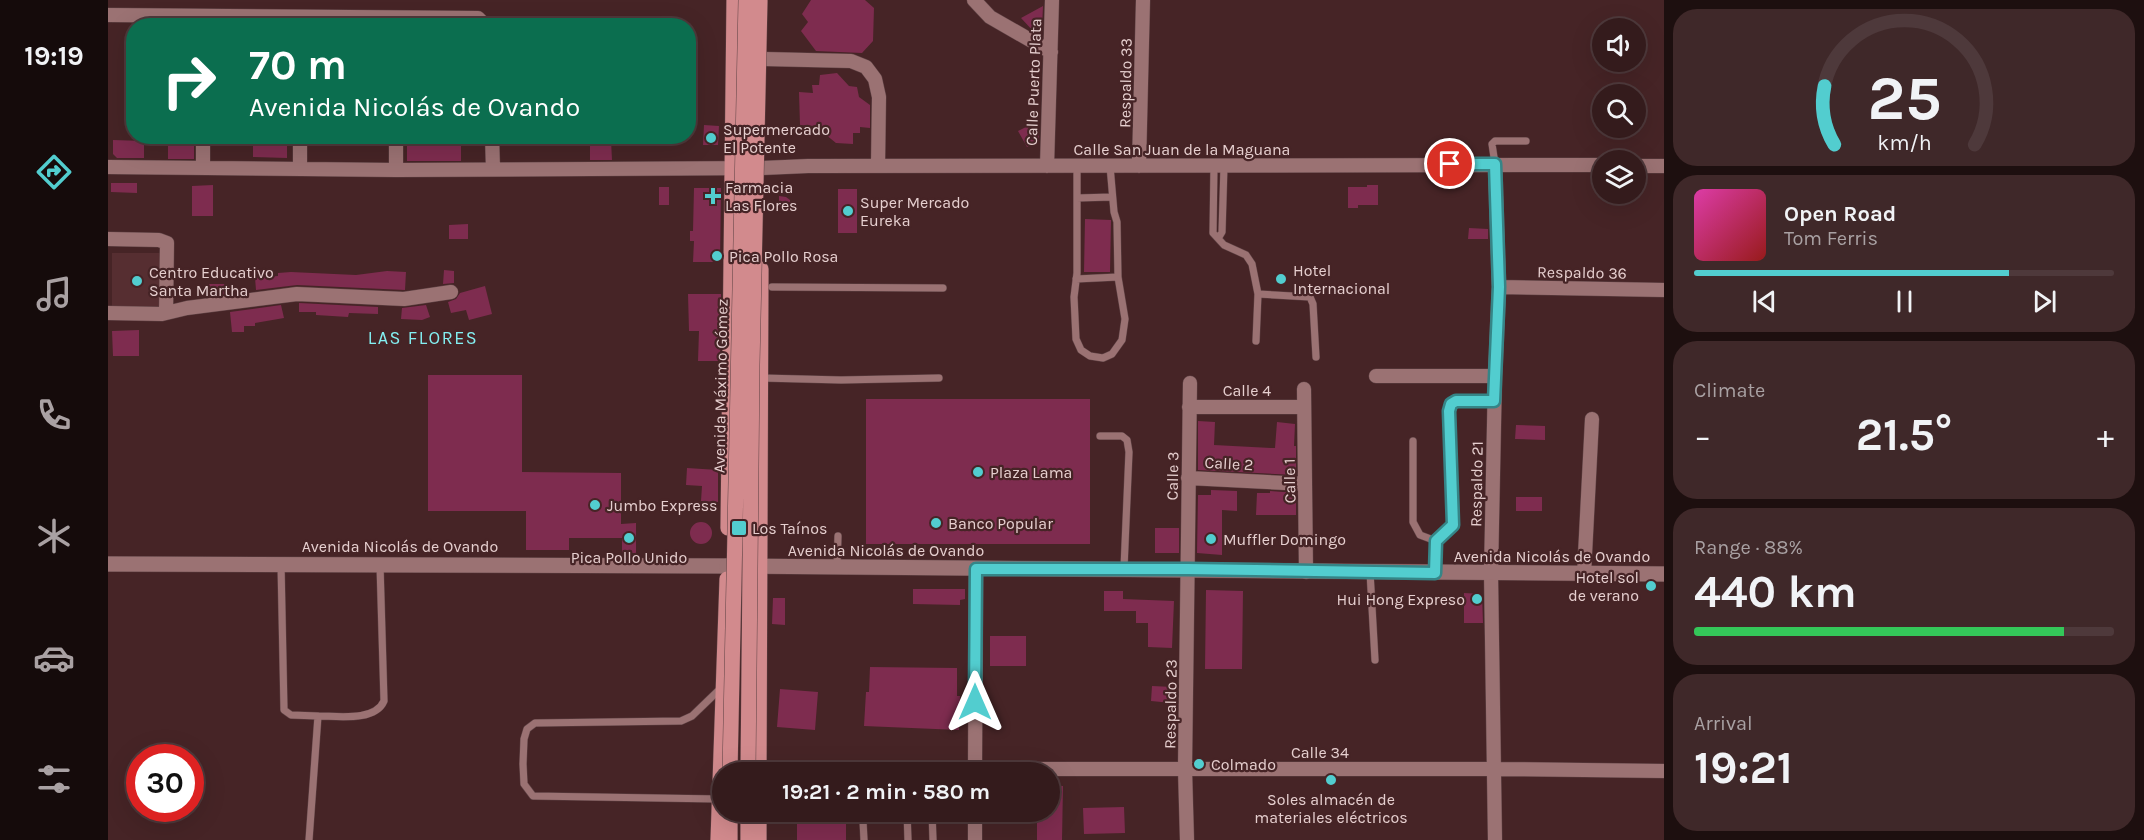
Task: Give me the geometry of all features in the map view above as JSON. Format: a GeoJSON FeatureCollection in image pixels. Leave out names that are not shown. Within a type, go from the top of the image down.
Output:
{"type":"FeatureCollection","features":[{"type":"Feature","properties":{"kind":"main road"},"geometry":{"type":"LineString","coordinates":[[719,762],[728,566],[734,0]]}},
{"type":"Feature","properties":{"kind":"main road","name":"Avenida Máximo Gómez"},"geometry":{"type":"LineString","coordinates":[[730,762],[746,0]]}},
{"type":"Feature","properties":{"kind":"main road","name":"Avenida Máximo Gómez"},"geometry":{"type":"LineString","coordinates":[[748,762],[752,353],[760,0]]}},
{"type":"Feature","properties":{"kind":"main road"},"geometry":{"type":"LineString","coordinates":[[759,762],[762,168],[766,0]]}},
{"type":"Feature","properties":{"kind":"main road","name":"Avenida Nicolás de Ovando"},"geometry":{"type":"LineString","coordinates":[[108,564],[728,566],[1664,574]]}},
{"type":"Feature","properties":{"kind":"main road"},"geometry":{"type":"LineString","coordinates":[[718,822],[718,840]]}},
{"type":"Feature","properties":{"kind":"main road"},"geometry":{"type":"LineString","coordinates":[[730,822],[730,840]]}},
{"type":"Feature","properties":{"kind":"main road"},"geometry":{"type":"LineString","coordinates":[[748,822],[748,840]]}},
{"type":"Feature","properties":{"kind":"main road"},"geometry":{"type":"LineString","coordinates":[[759,822],[759,840]]}},
{"type":"Feature","properties":{"kind":"street"},"geometry":{"type":"LineString","coordinates":[[974,0],[990,17],[1051,52]]}},
{"type":"Feature","properties":{"kind":"street","name":"Calle Puerto Plata"},"geometry":{"type":"LineString","coordinates":[[1047,166],[1053,0]]}},
{"type":"Feature","properties":{"kind":"street","name":"Respaldo 33"},"geometry":{"type":"LineString","coordinates":[[1139,166],[1142,1]]}},
{"type":"Feature","properties":{"kind":"street"},"geometry":{"type":"LineString","coordinates":[[108,15],[156,18]]}},
{"type":"Feature","properties":{"kind":"street"},"geometry":{"type":"LineString","coordinates":[[764,59],[851,61],[866,67],[875,79],[879,97],[879,166]]}},
{"type":"Feature","properties":{"kind":"street"},"geometry":{"type":"LineString","coordinates":[[203,144],[203,167]]}},
{"type":"Feature","properties":{"kind":"street"},"geometry":{"type":"LineString","coordinates":[[300,144],[300,169]]}},
{"type":"Feature","properties":{"kind":"street"},"geometry":{"type":"LineString","coordinates":[[396,144],[396,170]]}},
{"type":"Feature","properties":{"kind":"street"},"geometry":{"type":"LineString","coordinates":[[492,144],[493,170]]}},
{"type":"Feature","properties":{"kind":"street","name":"Respaldo 21"},"geometry":{"type":"LineString","coordinates":[[1495,164],[1499,287],[1494,401],[1491,573],[1495,840]]}},
{"type":"Feature","properties":{"kind":"street","name":"Calle San Juan de la Maguana"},"geometry":{"type":"LineString","coordinates":[[731,167],[1592,165]]}},
{"type":"Feature","properties":{"kind":"street"},"geometry":{"type":"LineString","coordinates":[[1646,166],[1664,166]]}},
{"type":"Feature","properties":{"kind":"street"},"geometry":{"type":"LineString","coordinates":[[108,167],[493,170],[731,167]]}},
{"type":"Feature","properties":{"kind":"street"},"geometry":{"type":"LineString","coordinates":[[108,239],[159,240],[166,243],[166,313]]}},
{"type":"Feature","properties":{"kind":"street","name":"Respaldo 36"},"geometry":{"type":"LineString","coordinates":[[1499,287],[1664,290]]}},
{"type":"Feature","properties":{"kind":"street"},"geometry":{"type":"LineString","coordinates":[[108,313],[166,313],[297,294],[404,299],[451,292]]}},
{"type":"Feature","properties":{"kind":"street"},"geometry":{"type":"LineString","coordinates":[[1376,376],[1495,376]]}},
{"type":"Feature","properties":{"kind":"street","name":"Calle 3"},"geometry":{"type":"LineString","coordinates":[[1188,569],[1190,383]]}},
{"type":"Feature","properties":{"kind":"street","name":"Calle 1"},"geometry":{"type":"LineString","coordinates":[[1304,389],[1306,572]]}},
{"type":"Feature","properties":{"kind":"street","name":"Calle 4"},"geometry":{"type":"LineString","coordinates":[[1189,407],[1305,407]]}},
{"type":"Feature","properties":{"kind":"street"},"geometry":{"type":"LineString","coordinates":[[1584,574],[1592,418]]}},
{"type":"Feature","properties":{"kind":"street","name":"Calle 2"},"geometry":{"type":"LineString","coordinates":[[1188,478],[1305,484]]}},
{"type":"Feature","properties":{"kind":"street"},"geometry":{"type":"LineString","coordinates":[[975,762],[976,569]]}},
{"type":"Feature","properties":{"kind":"street","name":"Respaldo 23"},"geometry":{"type":"LineString","coordinates":[[1187,840],[1185,769],[1188,569]]}},
{"type":"Feature","properties":{"kind":"street","name":"Calle 34"},"geometry":{"type":"LineString","coordinates":[[1060,770],[1664,771]]}},
{"type":"Feature","properties":{"kind":"street"},"geometry":{"type":"LineString","coordinates":[[975,822],[975,840]]}},
{"type":"Feature","properties":{"kind":"lane"},"geometry":{"type":"LineString","coordinates":[[1495,164],[1492,144],[1495,141],[1526,141]]}},
{"type":"Feature","properties":{"kind":"lane"},"geometry":{"type":"LineString","coordinates":[[1219,165],[1213,233],[1224,245],[1246,255],[1252,264],[1258,294],[1256,342]]}},
{"type":"Feature","properties":{"kind":"lane"},"geometry":{"type":"LineString","coordinates":[[1077,166],[1074,297],[1076,339],[1081,350],[1090,356],[1103,358],[1112,354],[1122,340],[1125,326],[1118,277],[1117,222],[1110,166]]}},
{"type":"Feature","properties":{"kind":"lane"},"geometry":{"type":"LineString","coordinates":[[1077,198],[1112,196]]}},
{"type":"Feature","properties":{"kind":"lane"},"geometry":{"type":"LineString","coordinates":[[1076,279],[1118,277]]}},
{"type":"Feature","properties":{"kind":"lane"},"geometry":{"type":"LineString","coordinates":[[772,287],[943,288]]}},
{"type":"Feature","properties":{"kind":"lane"},"geometry":{"type":"LineString","coordinates":[[1258,294],[1310,297],[1314,304],[1316,357]]}},
{"type":"Feature","properties":{"kind":"lane"},"geometry":{"type":"LineString","coordinates":[[761,378],[841,380],[939,378]]}},
{"type":"Feature","properties":{"kind":"lane"},"geometry":{"type":"LineString","coordinates":[[1435,573],[1436,541],[1453,525],[1449,411],[1451,404],[1456,401],[1494,401]]}},
{"type":"Feature","properties":{"kind":"lane"},"geometry":{"type":"LineString","coordinates":[[1101,436],[1122,436],[1127,440],[1129,452],[1124,569]]}},
{"type":"Feature","properties":{"kind":"lane"},"geometry":{"type":"LineString","coordinates":[[1413,441],[1413,522],[1420,535],[1436,541]]}},
{"type":"Feature","properties":{"kind":"lane"},"geometry":{"type":"LineString","coordinates":[[837,568],[838,536]]}},
{"type":"Feature","properties":{"kind":"lane"},"geometry":{"type":"LineString","coordinates":[[281,564],[284,710],[291,715],[318,716],[369,714],[381,708],[384,701],[381,565]]}},
{"type":"Feature","properties":{"kind":"lane"},"geometry":{"type":"LineString","coordinates":[[1370,572],[1375,660]]}},
{"type":"Feature","properties":{"kind":"lane"},"geometry":{"type":"LineString","coordinates":[[712,799],[533,796],[524,784],[527,729],[534,723],[681,721],[692,716],[722,687]]}},
{"type":"Feature","properties":{"kind":"lane"},"geometry":{"type":"LineString","coordinates":[[309,840],[318,716]]}},
{"type":"Feature","properties":{"kind":"lane"},"geometry":{"type":"LineString","coordinates":[[863,822],[864,840]]}},
{"type":"Feature","properties":{"kind":"lane"},"geometry":{"type":"LineString","coordinates":[[907,822],[908,840]]}},
{"type":"Feature","properties":{"kind":"lane"},"geometry":{"type":"LineString","coordinates":[[932,822],[933,840]]}},
{"type":"Feature","properties":{"kind":"shaded area","name":"Centro Educativo Santa Martha"},"geometry":{"type":"Polygon","coordinates":[[[112,253],[162,253],[162,310],[112,309],[112,253]]]}},
{"type":"Feature","properties":{"kind":"building"},"geometry":{"type":"Polygon","coordinates":[[[811,0],[865,0],[874,8],[873,41],[862,53],[816,51],[801,31],[808,22],[802,14],[811,0]]]}},
{"type":"Feature","properties":{"kind":"building"},"geometry":{"type":"Polygon","coordinates":[[[1043,6],[1042,28],[1034,32],[1021,18],[1043,6]]]}},
{"type":"Feature","properties":{"kind":"building"},"geometry":{"type":"Polygon","coordinates":[[[837,73],[849,86],[857,87],[859,97],[870,105],[870,128],[860,127],[860,133],[853,133],[853,144],[836,143],[815,126],[800,125],[799,92],[813,93],[812,85],[819,85],[820,75],[837,73]]]}},
{"type":"Feature","properties":{"kind":"building"},"geometry":{"type":"Polygon","coordinates":[[[1038,121],[1039,141],[1027,147],[1018,131],[1038,121]]]}},
{"type":"Feature","properties":{"kind":"building"},"geometry":{"type":"Polygon","coordinates":[[[704,125],[719,126],[718,145],[703,145],[704,125]]]}},
{"type":"Feature","properties":{"kind":"building"},"geometry":{"type":"Polygon","coordinates":[[[113,140],[126,140],[126,144],[144,144],[144,158],[117,158],[113,154],[113,140]]]}},
{"type":"Feature","properties":{"kind":"building"},"geometry":{"type":"Polygon","coordinates":[[[168,144],[194,144],[194,159],[168,159],[168,144]]]}},
{"type":"Feature","properties":{"kind":"building"},"geometry":{"type":"Polygon","coordinates":[[[253,144],[287,144],[287,158],[253,157],[253,144]]]}},
{"type":"Feature","properties":{"kind":"building"},"geometry":{"type":"Polygon","coordinates":[[[407,144],[461,144],[461,161],[407,161],[407,144]]]}},
{"type":"Feature","properties":{"kind":"building"},"geometry":{"type":"Polygon","coordinates":[[[590,144],[611,144],[612,160],[590,160],[590,144]]]}},
{"type":"Feature","properties":{"kind":"building"},"geometry":{"type":"Polygon","coordinates":[[[111,183],[137,183],[137,193],[111,192],[111,183]]]}},
{"type":"Feature","properties":{"kind":"building"},"geometry":{"type":"Polygon","coordinates":[[[213,185],[213,216],[192,216],[192,186],[213,185]]]}},
{"type":"Feature","properties":{"kind":"building"},"geometry":{"type":"Polygon","coordinates":[[[1367,185],[1378,185],[1378,205],[1358,205],[1358,208],[1348,208],[1348,187],[1367,187],[1367,185]]]}},
{"type":"Feature","properties":{"kind":"building"},"geometry":{"type":"Polygon","coordinates":[[[659,187],[669,187],[669,205],[659,205],[659,187]]]}},
{"type":"Feature","properties":{"kind":"building"},"geometry":{"type":"Polygon","coordinates":[[[694,188],[721,188],[720,262],[693,262],[694,241],[690,241],[690,231],[693,231],[694,188]]]}},
{"type":"Feature","properties":{"kind":"building","name":"Super Mercado Eureka"},"geometry":{"type":"Polygon","coordinates":[[[838,189],[857,189],[857,233],[838,233],[838,189]]]}},
{"type":"Feature","properties":{"kind":"building"},"geometry":{"type":"Polygon","coordinates":[[[779,196],[790,200],[790,208],[783,208],[779,205],[779,196]]]}},
{"type":"Feature","properties":{"kind":"building"},"geometry":{"type":"Polygon","coordinates":[[[1085,219],[1111,220],[1110,272],[1084,272],[1085,219]]]}},
{"type":"Feature","properties":{"kind":"building"},"geometry":{"type":"Polygon","coordinates":[[[468,224],[468,239],[449,239],[449,225],[468,224]]]}},
{"type":"Feature","properties":{"kind":"building"},"geometry":{"type":"Polygon","coordinates":[[[1469,228],[1488,229],[1488,239],[1468,239],[1469,228]]]}},
{"type":"Feature","properties":{"kind":"building"},"geometry":{"type":"Polygon","coordinates":[[[444,270],[454,271],[454,283],[443,284],[444,270]]]}},
{"type":"Feature","properties":{"kind":"building"},"geometry":{"type":"Polygon","coordinates":[[[387,271],[406,272],[405,290],[297,285],[256,290],[255,278],[278,276],[278,273],[356,275],[387,271]]]}},
{"type":"Feature","properties":{"kind":"building"},"geometry":{"type":"Polygon","coordinates":[[[206,284],[225,284],[226,294],[206,296],[206,284]]]}},
{"type":"Feature","properties":{"kind":"building"},"geometry":{"type":"Polygon","coordinates":[[[485,286],[492,314],[469,320],[466,310],[451,313],[448,302],[456,299],[460,293],[485,286]]]}},
{"type":"Feature","properties":{"kind":"building"},"geometry":{"type":"Polygon","coordinates":[[[688,294],[721,294],[720,361],[698,361],[699,331],[689,331],[688,294]]]}},
{"type":"Feature","properties":{"kind":"building"},"geometry":{"type":"Polygon","coordinates":[[[299,303],[378,307],[378,314],[349,313],[348,317],[316,315],[316,312],[299,312],[299,303]]]}},
{"type":"Feature","properties":{"kind":"building"},"geometry":{"type":"Polygon","coordinates":[[[281,305],[284,318],[255,323],[255,326],[244,326],[244,332],[232,332],[230,312],[281,305]]]}},
{"type":"Feature","properties":{"kind":"building"},"geometry":{"type":"Polygon","coordinates":[[[426,305],[430,317],[422,320],[401,319],[402,308],[426,305]]]}},
{"type":"Feature","properties":{"kind":"building"},"geometry":{"type":"Polygon","coordinates":[[[139,330],[139,356],[113,356],[112,331],[139,330]]]}},
{"type":"Feature","properties":{"kind":"building"},"geometry":{"type":"Polygon","coordinates":[[[428,375],[522,375],[522,472],[621,473],[621,524],[636,523],[636,553],[622,553],[622,538],[569,538],[569,550],[526,550],[526,511],[428,511],[428,375]]]}},
{"type":"Feature","properties":{"kind":"building","name":"Plaza Lama"},"geometry":{"type":"Polygon","coordinates":[[[866,399],[1090,399],[1090,544],[866,544],[866,399]]]}},
{"type":"Feature","properties":{"kind":"building"},"geometry":{"type":"Polygon","coordinates":[[[1198,421],[1215,422],[1214,445],[1271,448],[1275,448],[1277,422],[1295,424],[1296,475],[1198,470],[1198,421]]]}},
{"type":"Feature","properties":{"kind":"building"},"geometry":{"type":"Polygon","coordinates":[[[1516,425],[1545,426],[1545,440],[1515,439],[1516,425]]]}},
{"type":"Feature","properties":{"kind":"building"},"geometry":{"type":"Polygon","coordinates":[[[687,468],[718,470],[718,502],[701,501],[702,486],[686,485],[687,468]]]}},
{"type":"Feature","properties":{"kind":"building"},"geometry":{"type":"Polygon","coordinates":[[[1211,490],[1237,491],[1237,511],[1222,510],[1222,555],[1197,553],[1198,495],[1211,495],[1211,490]]]}},
{"type":"Feature","properties":{"kind":"building"},"geometry":{"type":"Polygon","coordinates":[[[1270,491],[1296,493],[1296,515],[1256,515],[1257,493],[1270,493],[1270,491]]]}},
{"type":"Feature","properties":{"kind":"building"},"geometry":{"type":"Polygon","coordinates":[[[1516,497],[1542,497],[1542,511],[1516,511],[1516,497]]]}},
{"type":"Feature","properties":{"kind":"building"},"geometry":{"type":"Polygon","coordinates":[[[701,522],[709,525],[712,533],[709,541],[701,544],[693,541],[690,533],[693,525],[701,522]]]}},
{"type":"Feature","properties":{"kind":"building"},"geometry":{"type":"Polygon","coordinates":[[[1155,528],[1179,528],[1179,553],[1155,553],[1155,528]]]}},
{"type":"Feature","properties":{"kind":"building"},"geometry":{"type":"Polygon","coordinates":[[[913,589],[965,589],[965,599],[960,600],[960,605],[913,604],[913,589]]]}},
{"type":"Feature","properties":{"kind":"building"},"geometry":{"type":"Polygon","coordinates":[[[1206,590],[1243,591],[1242,669],[1205,669],[1206,590]]]}},
{"type":"Feature","properties":{"kind":"building"},"geometry":{"type":"Polygon","coordinates":[[[1104,591],[1123,591],[1123,599],[1174,601],[1172,648],[1148,647],[1148,623],[1136,623],[1136,611],[1104,611],[1104,591]]]}},
{"type":"Feature","properties":{"kind":"building"},"geometry":{"type":"Polygon","coordinates":[[[1464,593],[1482,594],[1483,623],[1464,623],[1464,593]]]}},
{"type":"Feature","properties":{"kind":"building"},"geometry":{"type":"Polygon","coordinates":[[[773,598],[785,598],[785,625],[772,624],[773,598]]]}},
{"type":"Feature","properties":{"kind":"building"},"geometry":{"type":"Polygon","coordinates":[[[990,636],[1026,636],[1026,666],[990,666],[990,636]]]}},
{"type":"Feature","properties":{"kind":"building"},"geometry":{"type":"Polygon","coordinates":[[[870,667],[957,668],[957,696],[960,696],[959,730],[864,726],[870,667]]]}},
{"type":"Feature","properties":{"kind":"building"},"geometry":{"type":"Polygon","coordinates":[[[1152,686],[1173,687],[1172,703],[1151,701],[1152,686]]]}},
{"type":"Feature","properties":{"kind":"building"},"geometry":{"type":"Polygon","coordinates":[[[780,689],[818,692],[815,730],[777,727],[780,689]]]}},
{"type":"Feature","properties":{"kind":"building"},"geometry":{"type":"Polygon","coordinates":[[[1060,786],[1063,786],[1062,840],[1037,840],[1037,822],[1060,822],[1060,786]]]}},
{"type":"Feature","properties":{"kind":"building"},"geometry":{"type":"Polygon","coordinates":[[[1124,807],[1125,833],[1084,834],[1083,808],[1124,807]]]}},
{"type":"Feature","properties":{"kind":"building"},"geometry":{"type":"Polygon","coordinates":[[[797,822],[846,822],[846,840],[797,840],[797,822]]]}},
{"type":"Feature","properties":{"kind":"place","name":"Supermercado El Potente"},"geometry":{"type":"Point","coordinates":[711,138]}},
{"type":"Feature","properties":{"kind":"place","name":"Farmacia Las Flores"},"geometry":{"type":"Point","coordinates":[713,196]}},
{"type":"Feature","properties":{"kind":"place","name":"Super Mercado Eureka"},"geometry":{"type":"Point","coordinates":[848,211]}},
{"type":"Feature","properties":{"kind":"place","name":"Pica Pollo Rosa"},"geometry":{"type":"Point","coordinates":[717,256]}},
{"type":"Feature","properties":{"kind":"place","name":"Hotel Internacional"},"geometry":{"type":"Point","coordinates":[1281,279]}},
{"type":"Feature","properties":{"kind":"place","name":"Centro Educativo Santa Martha"},"geometry":{"type":"Point","coordinates":[137,281]}},
{"type":"Feature","properties":{"kind":"place","name":"Plaza Lama"},"geometry":{"type":"Point","coordinates":[978,472]}},
{"type":"Feature","properties":{"kind":"place","name":"Jumbo Express"},"geometry":{"type":"Point","coordinates":[595,505]}},
{"type":"Feature","properties":{"kind":"place","name":"Banco Popular"},"geometry":{"type":"Point","coordinates":[936,523]}},
{"type":"Feature","properties":{"kind":"place","name":"Los Taínos"},"geometry":{"type":"Point","coordinates":[739,528]}},
{"type":"Feature","properties":{"kind":"place","name":"Pica Pollo Unido"},"geometry":{"type":"Point","coordinates":[629,538]}},
{"type":"Feature","properties":{"kind":"place","name":"Muffler Domingo"},"geometry":{"type":"Point","coordinates":[1211,539]}},
{"type":"Feature","properties":{"kind":"place","name":"Hotel sol de verano"},"geometry":{"type":"Point","coordinates":[1651,586]}},
{"type":"Feature","properties":{"kind":"place","name":"Hui Hong Expreso"},"geometry":{"type":"Point","coordinates":[1477,599]}},
{"type":"Feature","properties":{"kind":"place","name":"Colmado"},"geometry":{"type":"Point","coordinates":[1199,764]}},
{"type":"Feature","properties":{"kind":"place","name":"Soles almacén de materiales eléctricos"},"geometry":{"type":"Point","coordinates":[1331,780]}},
{"type":"Feature","properties":{"kind":"district","name":"LAS FLORES"},"geometry":{"type":"Point","coordinates":[423,338]}},
{"type":"Feature","properties":{"kind":"route"},"geometry":{"type":"LineString","coordinates":[[975,702],[976,569],[1188,569],[1435,573],[1436,541],[1453,525],[1449,411],[1451,404],[1456,401],[1494,401],[1499,287],[1495,164],[1450,164]]}}]}
